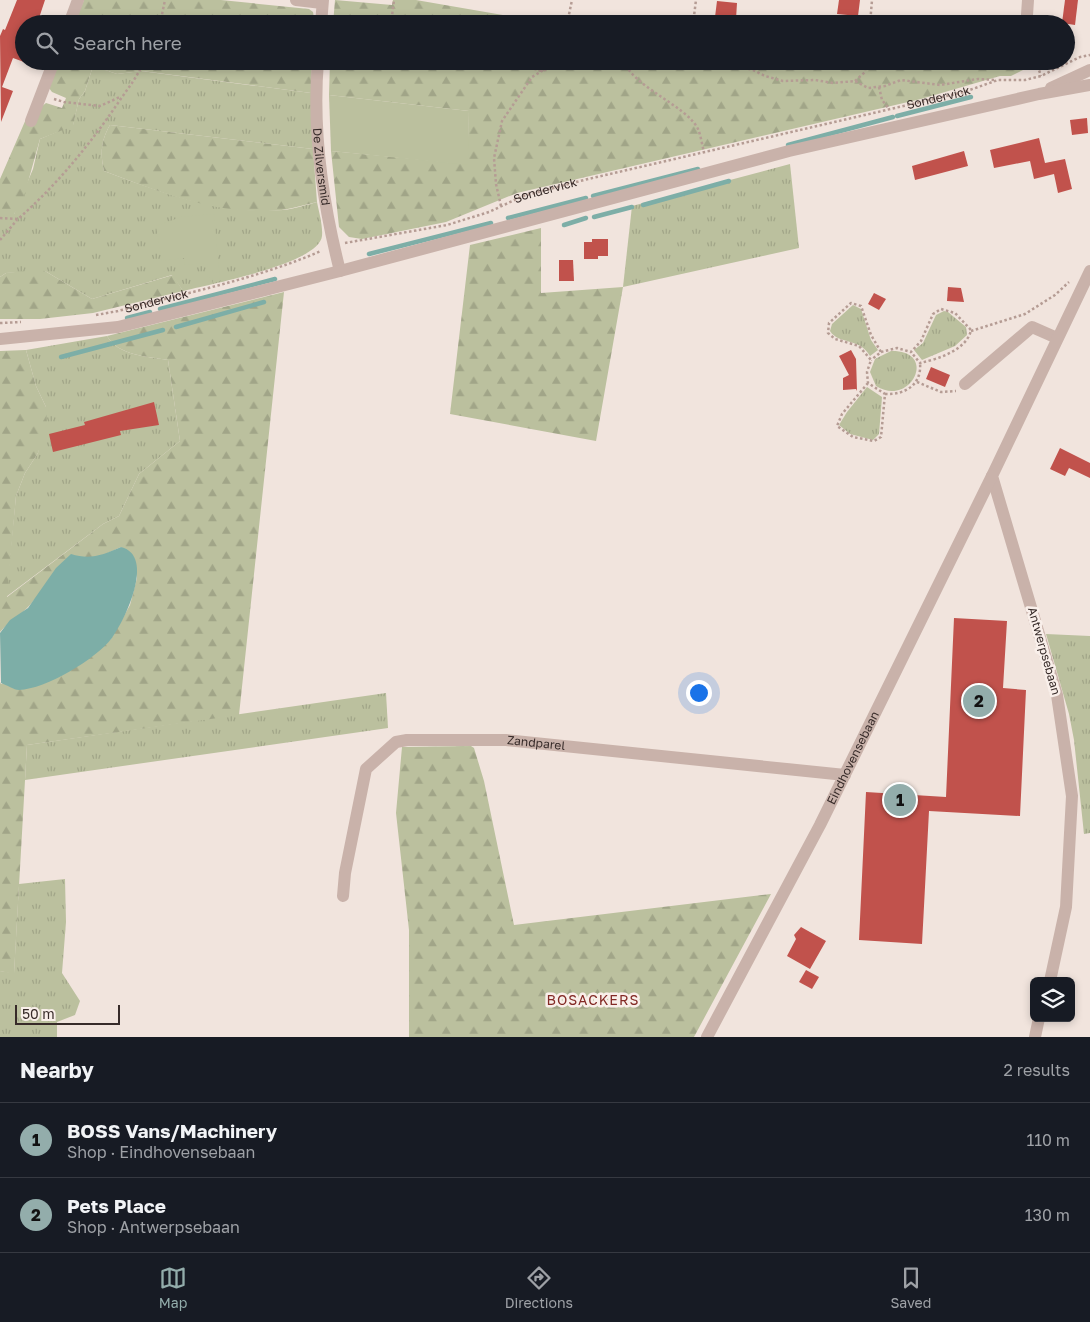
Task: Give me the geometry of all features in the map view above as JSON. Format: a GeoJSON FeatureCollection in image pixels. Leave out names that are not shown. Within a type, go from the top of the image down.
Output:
{"type":"FeatureCollection","features":[{"type":"Feature","properties":{"kind":"street"},"geometry":{"type":"LineString","coordinates":[[72,15],[78,0]]}},
{"type":"Feature","properties":{"kind":"street"},"geometry":{"type":"LineString","coordinates":[[296,0],[322,2],[321,15]]}},
{"type":"Feature","properties":{"kind":"street"},"geometry":{"type":"LineString","coordinates":[[1027,15],[1028,0]]}},
{"type":"Feature","properties":{"kind":"street"},"geometry":{"type":"LineString","coordinates":[[31,121],[50,70]]}},
{"type":"Feature","properties":{"kind":"street","name":"De Zilversmid"},"geometry":{"type":"LineString","coordinates":[[317,70],[316,94],[320,163],[340,271]]}},
{"type":"Feature","properties":{"kind":"street","name":"Sondervick"},"geometry":{"type":"LineString","coordinates":[[1039,94],[1090,70]]}},
{"type":"Feature","properties":{"kind":"street","name":"Sondervick"},"geometry":{"type":"LineString","coordinates":[[0,339],[118,327],[340,271],[789,151],[1039,94],[1090,85]]}},
{"type":"Feature","properties":{"kind":"street"},"geometry":{"type":"LineString","coordinates":[[992,476],[1089,272]]}},
{"type":"Feature","properties":{"kind":"street"},"geometry":{"type":"LineString","coordinates":[[965,384],[1032,327],[1057,338]]}},
{"type":"Feature","properties":{"kind":"street","name":"Eindhovensebaan"},"geometry":{"type":"LineString","coordinates":[[707,1037],[844,775],[992,476]]}},
{"type":"Feature","properties":{"kind":"street","name":"Antwerpsebaan"},"geometry":{"type":"LineString","coordinates":[[992,476],[1058,695],[1072,796],[1066,907],[1051,977]]}},
{"type":"Feature","properties":{"kind":"street","name":"Zandparel"},"geometry":{"type":"LineString","coordinates":[[344,896],[345,873],[366,768],[396,742],[407,740],[506,740],[844,775]]}},
{"type":"Feature","properties":{"kind":"street"},"geometry":{"type":"LineString","coordinates":[[1035,1037],[1038,1022]]}},
{"type":"Feature","properties":{"kind":"path"},"geometry":{"type":"LineString","coordinates":[[162,15],[165,0]]}},
{"type":"Feature","properties":{"kind":"path"},"geometry":{"type":"LineString","coordinates":[[392,15],[394,0]]}},
{"type":"Feature","properties":{"kind":"path"},"geometry":{"type":"LineString","coordinates":[[569,15],[572,0]]}},
{"type":"Feature","properties":{"kind":"path"},"geometry":{"type":"LineString","coordinates":[[694,15],[696,0]]}},
{"type":"Feature","properties":{"kind":"path"},"geometry":{"type":"LineString","coordinates":[[871,15],[872,0]]}},
{"type":"Feature","properties":{"kind":"path","name":"Sondervick"},"geometry":{"type":"LineString","coordinates":[[1075,60],[1090,55]]}},
{"type":"Feature","properties":{"kind":"path"},"geometry":{"type":"LineString","coordinates":[[0,240],[18,219],[38,202],[98,132],[140,70]]}},
{"type":"Feature","properties":{"kind":"path"},"geometry":{"type":"LineString","coordinates":[[629,70],[651,89],[689,116],[698,129],[704,152]]}},
{"type":"Feature","properties":{"kind":"path"},"geometry":{"type":"LineString","coordinates":[[753,70],[765,76],[783,81],[815,80],[833,83],[855,81],[868,88],[879,87],[901,80],[940,85],[978,79],[998,80]]}},
{"type":"Feature","properties":{"kind":"path"},"geometry":{"type":"LineString","coordinates":[[855,81],[865,70]]}},
{"type":"Feature","properties":{"kind":"path"},"geometry":{"type":"LineString","coordinates":[[1040,70],[1042,76]]}},
{"type":"Feature","properties":{"kind":"path","name":"Sondervick"},"geometry":{"type":"LineString","coordinates":[[91,315],[118,311],[276,269],[335,245],[447,225],[532,194],[964,92],[998,80],[1025,80],[1042,76],[1054,70]]}},
{"type":"Feature","properties":{"kind":"path"},"geometry":{"type":"LineString","coordinates":[[501,206],[496,184],[494,158],[502,121],[530,81],[542,71]]}},
{"type":"Feature","properties":{"kind":"path"},"geometry":{"type":"LineString","coordinates":[[879,87],[882,100],[889,109]]}},
{"type":"Feature","properties":{"kind":"path"},"geometry":{"type":"LineString","coordinates":[[40,94],[64,102],[95,106],[112,102],[122,97]]}},
{"type":"Feature","properties":{"kind":"path"},"geometry":{"type":"LineString","coordinates":[[0,218],[6,220],[18,219]]}},
{"type":"Feature","properties":{"kind":"path"},"geometry":{"type":"LineString","coordinates":[[971,331],[1025,314],[1055,295],[1081,270],[1089,272]]}},
{"type":"Feature","properties":{"kind":"path"},"geometry":{"type":"LineString","coordinates":[[871,360],[859,346],[835,339],[828,333],[828,323],[846,305],[851,303],[861,306],[871,335],[881,352]]}},
{"type":"Feature","properties":{"kind":"path"},"geometry":{"type":"LineString","coordinates":[[910,352],[921,341],[933,314],[941,309],[955,313],[969,325],[971,331],[969,338],[958,348],[938,358],[920,363]]}},
{"type":"Feature","properties":{"kind":"path"},"geometry":{"type":"LineString","coordinates":[[0,323],[28,322]]}},
{"type":"Feature","properties":{"kind":"path"},"geometry":{"type":"LineString","coordinates":[[897,348],[910,352],[920,363],[918,382],[901,392],[885,394],[868,383],[866,372],[871,360],[881,352],[897,348]]}},
{"type":"Feature","properties":{"kind":"path"},"geometry":{"type":"LineString","coordinates":[[918,382],[946,393],[956,391],[965,384]]}},
{"type":"Feature","properties":{"kind":"path"},"geometry":{"type":"LineString","coordinates":[[868,383],[840,418],[837,426],[842,431],[859,439],[878,440],[881,437],[885,394]]}},
{"type":"Feature","properties":{"kind":"green space"},"geometry":{"type":"Polygon","coordinates":[[[84,0],[221,0],[309,9],[314,15],[78,15],[84,0]]]}},
{"type":"Feature","properties":{"kind":"green space"},"geometry":{"type":"Polygon","coordinates":[[[335,0],[392,5],[393,0],[416,0],[502,15],[334,15],[335,0]]]}},
{"type":"Feature","properties":{"kind":"green space"},"geometry":{"type":"Polygon","coordinates":[[[56,70],[92,70],[85,91],[79,99],[73,126],[40,139],[23,200],[14,214],[0,214],[0,179],[26,119],[46,103],[62,108],[66,98],[52,92],[49,88],[56,70]]]}},
{"type":"Feature","properties":{"kind":"green space"},"geometry":{"type":"Polygon","coordinates":[[[92,70],[105,70],[117,74],[141,71],[311,93],[313,149],[110,125],[103,142],[102,159],[104,171],[192,201],[214,206],[260,211],[300,207],[317,202],[322,236],[316,246],[284,264],[238,278],[183,291],[172,275],[92,299],[45,271],[6,273],[0,277],[0,214],[14,214],[33,169],[40,139],[73,125],[79,99],[85,91],[92,70]]]}},
{"type":"Feature","properties":{"kind":"green space"},"geometry":{"type":"Polygon","coordinates":[[[105,70],[312,70],[311,93],[142,71],[117,74],[105,70]]]}},
{"type":"Feature","properties":{"kind":"green space"},"geometry":{"type":"Polygon","coordinates":[[[330,70],[1023,70],[1011,76],[1000,76],[921,99],[517,193],[446,222],[362,239],[349,237],[339,227],[331,151],[467,164],[469,111],[329,95],[330,70]]]}},
{"type":"Feature","properties":{"kind":"green space"},"geometry":{"type":"Polygon","coordinates":[[[329,95],[469,111],[468,165],[331,151],[329,95]]]}},
{"type":"Feature","properties":{"kind":"green space"},"geometry":{"type":"Polygon","coordinates":[[[110,125],[313,149],[317,202],[274,211],[247,211],[184,199],[124,179],[104,171],[102,147],[110,125]]]}},
{"type":"Feature","properties":{"kind":"green space"},"geometry":{"type":"Polygon","coordinates":[[[790,164],[799,248],[623,287],[632,206],[790,164]]]}},
{"type":"Feature","properties":{"kind":"green space"},"geometry":{"type":"Polygon","coordinates":[[[214,214],[220,281],[213,283],[212,277],[208,278],[207,263],[185,265],[184,258],[162,261],[156,226],[181,217],[214,214]]]}},
{"type":"Feature","properties":{"kind":"green space"},"geometry":{"type":"Polygon","coordinates":[[[541,228],[541,293],[623,287],[596,441],[450,414],[470,245],[541,228]]]}},
{"type":"Feature","properties":{"kind":"green space"},"geometry":{"type":"Polygon","coordinates":[[[34,270],[45,271],[92,299],[173,275],[183,291],[93,313],[40,319],[0,319],[0,277],[6,273],[34,270]]]}},
{"type":"Feature","properties":{"kind":"green space"},"geometry":{"type":"Polygon","coordinates":[[[284,292],[239,715],[27,745],[14,974],[0,971],[0,682],[1,684],[91,657],[111,639],[130,605],[137,578],[133,556],[121,547],[99,557],[82,558],[0,632],[0,351],[26,350],[36,386],[46,407],[47,424],[38,453],[25,473],[16,496],[7,597],[103,524],[119,516],[139,474],[180,441],[168,360],[142,356],[118,348],[107,336],[284,292]]]}},
{"type":"Feature","properties":{"kind":"green space"},"geometry":{"type":"Polygon","coordinates":[[[853,305],[861,309],[871,340],[878,350],[870,356],[860,346],[838,338],[830,331],[832,324],[853,305]]]}},
{"type":"Feature","properties":{"kind":"green space"},"geometry":{"type":"Polygon","coordinates":[[[944,311],[948,312],[966,327],[967,335],[955,346],[922,360],[914,350],[923,343],[936,315],[944,311]]]}},
{"type":"Feature","properties":{"kind":"green space"},"geometry":{"type":"Polygon","coordinates":[[[107,336],[118,348],[142,356],[168,360],[180,441],[139,474],[119,516],[103,524],[6,597],[16,496],[25,473],[38,453],[46,407],[36,386],[26,350],[107,336]]]}},
{"type":"Feature","properties":{"kind":"green space"},"geometry":{"type":"Polygon","coordinates":[[[891,351],[906,353],[914,359],[917,367],[915,376],[909,384],[900,390],[889,391],[876,386],[870,372],[875,359],[891,351]]]}},
{"type":"Feature","properties":{"kind":"green space"},"geometry":{"type":"Polygon","coordinates":[[[867,387],[882,397],[879,434],[873,440],[850,434],[839,425],[867,387]]]}},
{"type":"Feature","properties":{"kind":"green space"},"geometry":{"type":"Polygon","coordinates":[[[1046,634],[1090,636],[1090,833],[1084,834],[1074,740],[1069,714],[1046,634]]]}},
{"type":"Feature","properties":{"kind":"green space"},"geometry":{"type":"Polygon","coordinates":[[[386,693],[388,728],[25,780],[27,745],[386,693]]]}},
{"type":"Feature","properties":{"kind":"green space"},"geometry":{"type":"Polygon","coordinates":[[[471,746],[474,748],[484,781],[514,925],[771,894],[694,1037],[409,1037],[409,930],[396,813],[402,747],[471,746]]]}},
{"type":"Feature","properties":{"kind":"green space"},"geometry":{"type":"Polygon","coordinates":[[[65,879],[66,922],[62,973],[80,1001],[75,1015],[57,1022],[57,1037],[0,1037],[0,971],[14,973],[19,884],[65,879]]]}},
{"type":"Feature","properties":{"kind":"water"},"geometry":{"type":"Polygon","coordinates":[[[121,547],[131,553],[136,562],[137,575],[130,604],[118,629],[105,646],[70,672],[43,684],[19,690],[1,683],[0,633],[10,620],[28,608],[56,568],[71,554],[90,557],[121,547]]]}},
{"type":"Feature","properties":{"kind":"building"},"geometry":{"type":"Polygon","coordinates":[[[17,0],[45,0],[40,15],[15,15],[15,59],[13,58],[2,87],[13,91],[1,122],[0,36],[3,29],[5,30],[17,0]]]}},
{"type":"Feature","properties":{"kind":"building"},"geometry":{"type":"Polygon","coordinates":[[[839,0],[860,0],[858,15],[837,14],[839,0]]]}},
{"type":"Feature","properties":{"kind":"building"},"geometry":{"type":"Polygon","coordinates":[[[1065,0],[1078,0],[1075,25],[1075,15],[1063,15],[1065,0]]]}},
{"type":"Feature","properties":{"kind":"building"},"geometry":{"type":"Polygon","coordinates":[[[717,1],[737,3],[736,15],[715,15],[717,1]]]}},
{"type":"Feature","properties":{"kind":"building"},"geometry":{"type":"Polygon","coordinates":[[[1087,118],[1088,133],[1072,135],[1070,120],[1087,118]]]}},
{"type":"Feature","properties":{"kind":"building"},"geometry":{"type":"Polygon","coordinates":[[[1039,138],[1045,163],[1065,159],[1072,189],[1058,193],[1054,174],[1034,179],[1030,161],[994,168],[990,150],[1039,138]]]}},
{"type":"Feature","properties":{"kind":"building"},"geometry":{"type":"Polygon","coordinates":[[[964,151],[968,166],[915,180],[912,166],[964,151]]]}},
{"type":"Feature","properties":{"kind":"building"},"geometry":{"type":"Polygon","coordinates":[[[592,239],[608,239],[608,256],[598,256],[598,259],[584,259],[584,242],[592,242],[592,239]]]}},
{"type":"Feature","properties":{"kind":"building"},"geometry":{"type":"Polygon","coordinates":[[[559,260],[573,260],[574,281],[559,281],[559,260]]]}},
{"type":"Feature","properties":{"kind":"building"},"geometry":{"type":"Polygon","coordinates":[[[948,287],[961,288],[964,302],[947,301],[948,287]]]}},
{"type":"Feature","properties":{"kind":"building"},"geometry":{"type":"Polygon","coordinates":[[[874,293],[886,299],[879,310],[868,304],[874,293]]]}},
{"type":"Feature","properties":{"kind":"building"},"geometry":{"type":"Polygon","coordinates":[[[851,350],[856,359],[857,391],[856,389],[843,390],[843,378],[849,375],[839,356],[851,350]]]}},
{"type":"Feature","properties":{"kind":"building"},"geometry":{"type":"Polygon","coordinates":[[[931,367],[950,375],[945,387],[926,379],[931,367]]]}},
{"type":"Feature","properties":{"kind":"building"},"geometry":{"type":"Polygon","coordinates":[[[154,402],[159,425],[120,431],[121,435],[53,452],[49,434],[85,425],[84,422],[154,402]]]}},
{"type":"Feature","properties":{"kind":"building"},"geometry":{"type":"Polygon","coordinates":[[[1060,448],[1090,463],[1090,478],[1069,468],[1065,476],[1050,469],[1060,448]]]}},
{"type":"Feature","properties":{"kind":"building"},"geometry":{"type":"Polygon","coordinates":[[[954,618],[1007,621],[1003,688],[1026,690],[1020,816],[929,811],[922,944],[859,940],[866,792],[946,797],[954,618]]]}},
{"type":"Feature","properties":{"kind":"building"},"geometry":{"type":"Polygon","coordinates":[[[801,927],[826,941],[810,969],[787,956],[796,939],[794,935],[801,927]]]}},
{"type":"Feature","properties":{"kind":"building"},"geometry":{"type":"Polygon","coordinates":[[[806,970],[819,977],[812,989],[799,982],[806,970]]]}},
{"type":"Feature","properties":{"kind":"waterway"},"geometry":{"type":"LineString","coordinates":[[897,116],[971,97]]}},
{"type":"Feature","properties":{"kind":"waterway"},"geometry":{"type":"LineString","coordinates":[[788,145],[893,117]]}},
{"type":"Feature","properties":{"kind":"waterway"},"geometry":{"type":"LineString","coordinates":[[593,196],[698,169]]}},
{"type":"Feature","properties":{"kind":"waterway"},"geometry":{"type":"LineString","coordinates":[[643,205],[729,181]]}},
{"type":"Feature","properties":{"kind":"waterway"},"geometry":{"type":"LineString","coordinates":[[508,218],[586,198]]}},
{"type":"Feature","properties":{"kind":"waterway"},"geometry":{"type":"LineString","coordinates":[[594,217],[632,207]]}},
{"type":"Feature","properties":{"kind":"waterway"},"geometry":{"type":"LineString","coordinates":[[564,225],[586,218]]}},
{"type":"Feature","properties":{"kind":"waterway"},"geometry":{"type":"LineString","coordinates":[[369,254],[491,223]]}},
{"type":"Feature","properties":{"kind":"waterway"},"geometry":{"type":"LineString","coordinates":[[160,309],[275,279]]}},
{"type":"Feature","properties":{"kind":"waterway"},"geometry":{"type":"LineString","coordinates":[[176,327],[264,302]]}},
{"type":"Feature","properties":{"kind":"waterway"},"geometry":{"type":"LineString","coordinates":[[127,318],[150,312]]}},
{"type":"Feature","properties":{"kind":"waterway"},"geometry":{"type":"LineString","coordinates":[[61,357],[163,330]]}},
{"type":"Feature","properties":{"kind":"place","name":"Pets Place"},"geometry":{"type":"Point","coordinates":[979,701]}},
{"type":"Feature","properties":{"kind":"place","name":"BOSS Vans/Machinery"},"geometry":{"type":"Point","coordinates":[900,800]}},
{"type":"Feature","properties":{"kind":"district","name":"BOSACKERS"},"geometry":{"type":"Point","coordinates":[593,1000]}}]}
